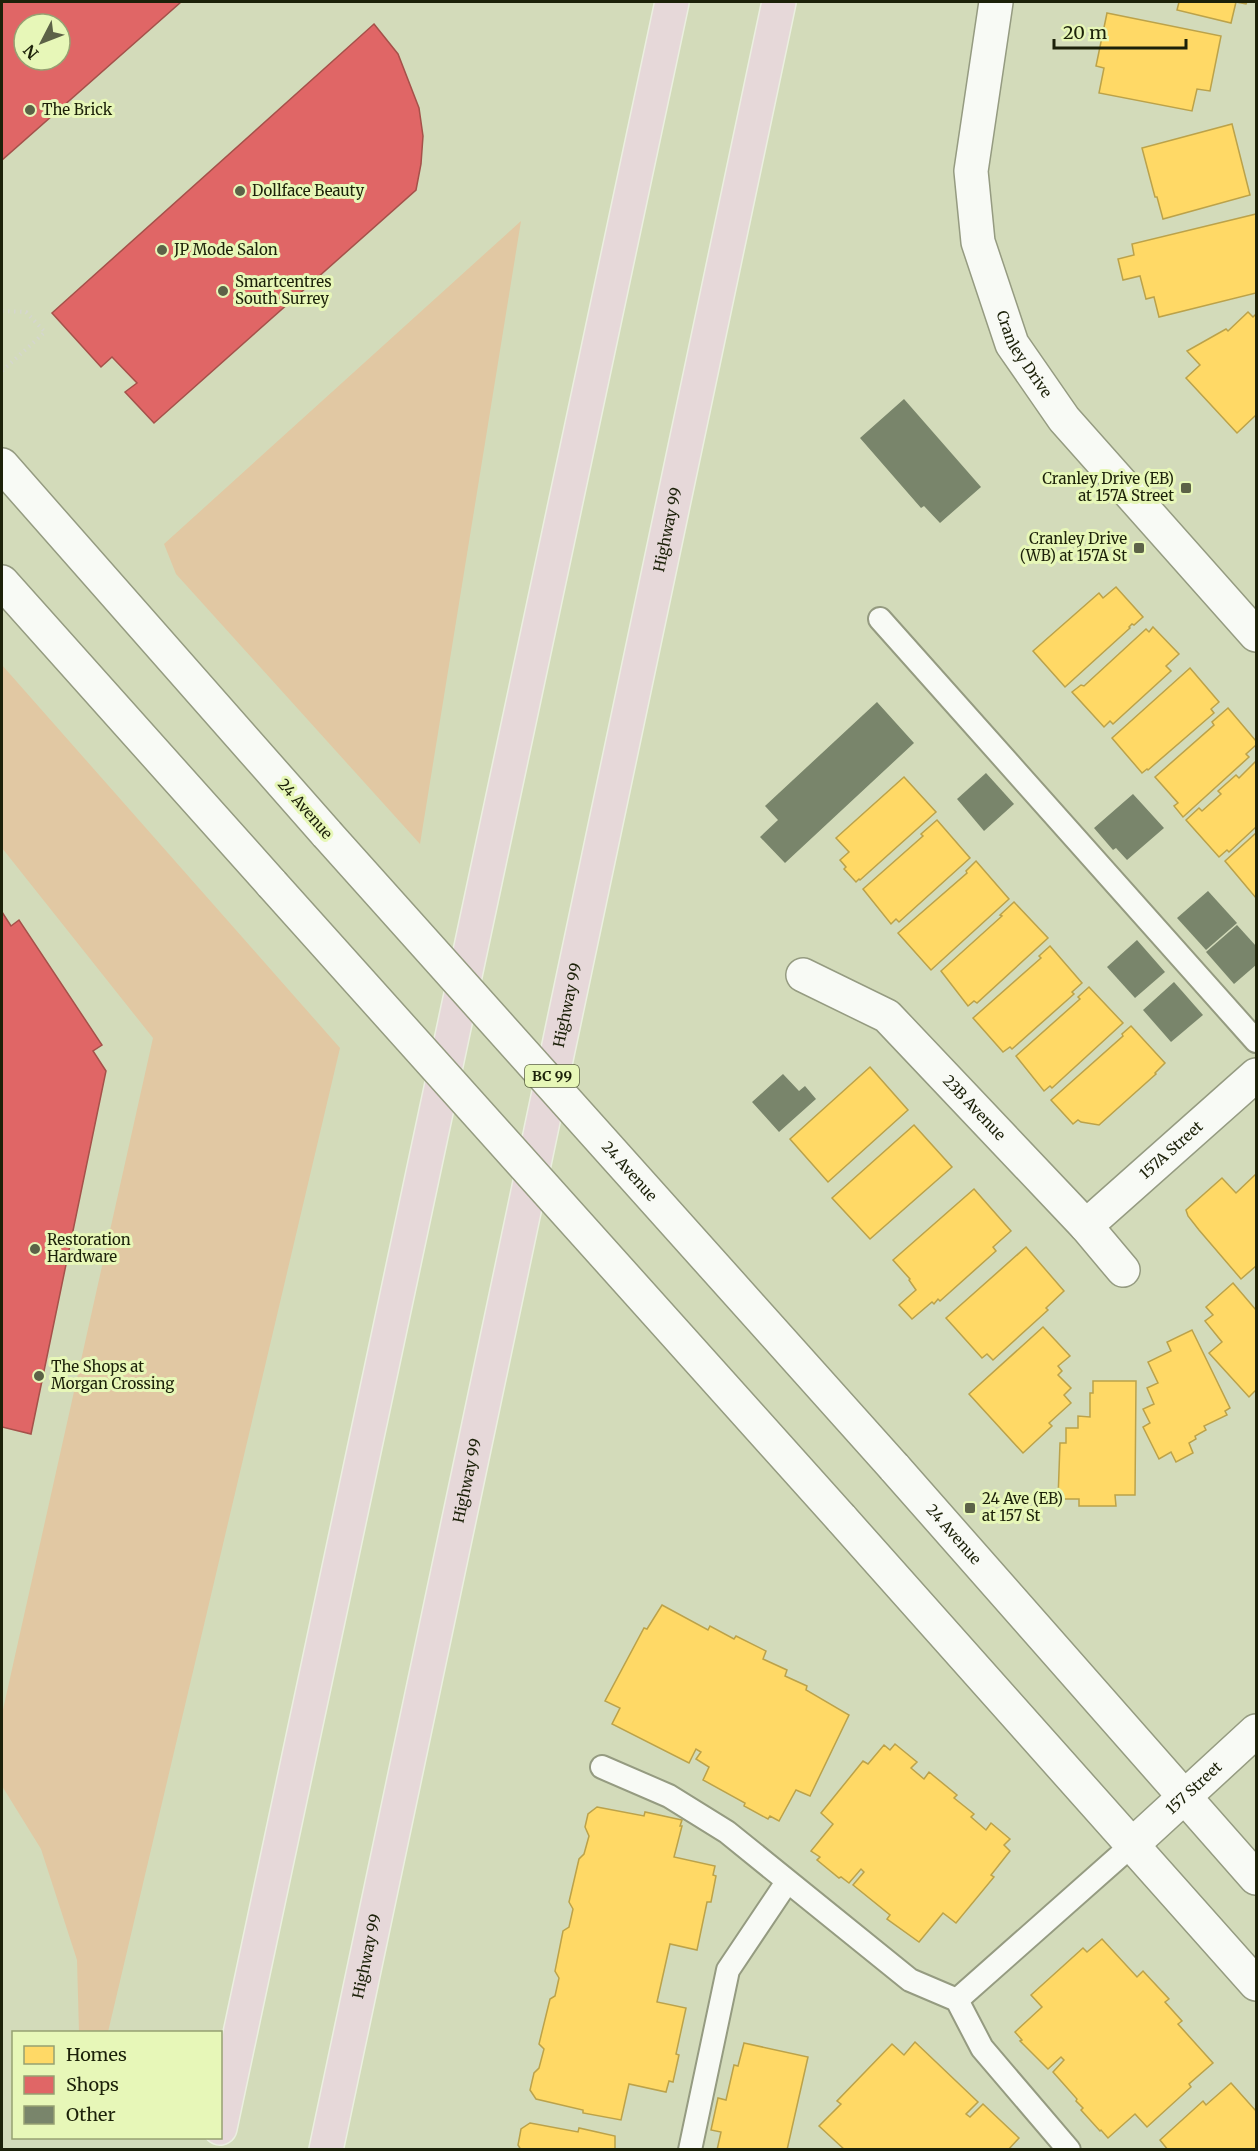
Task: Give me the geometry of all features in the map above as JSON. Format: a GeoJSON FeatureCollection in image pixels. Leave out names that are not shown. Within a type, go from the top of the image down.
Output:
{"type":"FeatureCollection","features":[{"type":"Feature","properties":{"kind":"highway"},"geometry":{"type":"LineString","coordinates":[[222,2119],[672,2]]}},
{"type":"Feature","properties":{"kind":"highway","name":"Highway 99"},"geometry":{"type":"LineString","coordinates":[[326,2150],[779,2]]}},
{"type":"Feature","properties":{"kind":"main road","name":"Cranley Drive"},"geometry":{"type":"LineString","coordinates":[[996,2],[971,171],[978,242],[1012,344],[1064,419],[1257,634]]}},
{"type":"Feature","properties":{"kind":"main road","name":"24 Avenue"},"geometry":{"type":"LineString","coordinates":[[2,465],[327,834],[894,1467],[1257,1878]]}},
{"type":"Feature","properties":{"kind":"main road"},"geometry":{"type":"LineString","coordinates":[[2,582],[1257,1984]]}},
{"type":"Feature","properties":{"kind":"main road","name":"23B Avenue"},"geometry":{"type":"LineString","coordinates":[[803,975],[887,1016],[1086,1226],[1123,1270]]}},
{"type":"Feature","properties":{"kind":"main road","name":"157A Street"},"geometry":{"type":"LineString","coordinates":[[1086,1226],[1257,1075]]}},
{"type":"Feature","properties":{"kind":"main road","name":"157 Street"},"geometry":{"type":"LineString","coordinates":[[1132,1845],[1257,1731]]}},
{"type":"Feature","properties":{"kind":"lane"},"geometry":{"type":"LineString","coordinates":[[880,620],[1257,1041]]}},
{"type":"Feature","properties":{"kind":"lane"},"geometry":{"type":"LineString","coordinates":[[602,1767],[669,1796],[727,1832],[910,1980],[957,2000],[982,2048],[1069,2150]]}},
{"type":"Feature","properties":{"kind":"lane"},"geometry":{"type":"LineString","coordinates":[[957,2000],[1132,1845]]}},
{"type":"Feature","properties":{"kind":"lane"},"geometry":{"type":"LineString","coordinates":[[690,2150],[728,1970],[787,1882]]}},
{"type":"Feature","properties":{"kind":"path"},"geometry":{"type":"LineString","coordinates":[[2,311],[26,312],[45,332],[2,371]]}},
{"type":"Feature","properties":{"kind":"shaded area"},"geometry":{"type":"Polygon","coordinates":[[[521,221],[420,844],[176,574],[164,544],[521,221]]]}},
{"type":"Feature","properties":{"kind":"shaded area"},"geometry":{"type":"Polygon","coordinates":[[[2,665],[340,1048],[108,2031],[79,2031],[77,1960],[41,1849],[2,1786],[2,1714],[153,1038],[2,848],[2,665]]]}},
{"type":"Feature","properties":{"kind":"building: Homes"},"geometry":{"type":"Polygon","coordinates":[[[1179,2],[1236,2],[1231,23],[1177,10],[1179,2]]]}},
{"type":"Feature","properties":{"kind":"building: Homes"},"geometry":{"type":"Polygon","coordinates":[[[1107,13],[1221,36],[1210,91],[1197,89],[1192,111],[1099,93],[1104,68],[1096,66],[1107,13]]]}},
{"type":"Feature","properties":{"kind":"building: Homes"},"geometry":{"type":"Polygon","coordinates":[[[1232,124],[1250,195],[1163,219],[1142,148],[1232,124]]]}},
{"type":"Feature","properties":{"kind":"building: Homes"},"geometry":{"type":"Polygon","coordinates":[[[1256,214],[1256,293],[1159,317],[1154,297],[1146,299],[1140,276],[1123,280],[1118,259],[1134,255],[1132,244],[1256,214]]]}},
{"type":"Feature","properties":{"kind":"building: Homes"},"geometry":{"type":"Polygon","coordinates":[[[1248,312],[1253,317],[1256,314],[1256,415],[1237,433],[1186,378],[1200,365],[1187,351],[1226,329],[1228,331],[1248,312]]]}},
{"type":"Feature","properties":{"kind":"building: Homes"},"geometry":{"type":"Polygon","coordinates":[[[1116,587],[1143,617],[1134,625],[1132,624],[1065,687],[1033,651],[1099,593],[1103,598],[1116,587]]]}},
{"type":"Feature","properties":{"kind":"building: Homes"},"geometry":{"type":"Polygon","coordinates":[[[1153,627],[1179,654],[1166,666],[1171,671],[1113,724],[1110,721],[1104,727],[1072,692],[1081,685],[1084,686],[1146,629],[1149,632],[1153,627]]]}},
{"type":"Feature","properties":{"kind":"building: Homes"},"geometry":{"type":"Polygon","coordinates":[[[1190,668],[1219,702],[1211,709],[1214,713],[1142,773],[1112,738],[1190,668]]]}},
{"type":"Feature","properties":{"kind":"building: Homes"},"geometry":{"type":"Polygon","coordinates":[[[1228,708],[1256,741],[1256,745],[1246,754],[1249,757],[1183,817],[1174,806],[1178,803],[1155,777],[1214,725],[1212,722],[1228,708]]]}},
{"type":"Feature","properties":{"kind":"building: Homes"},"geometry":{"type":"Polygon","coordinates":[[[1256,761],[1256,827],[1229,852],[1227,850],[1219,857],[1186,820],[1199,808],[1202,811],[1221,794],[1218,791],[1236,775],[1239,778],[1256,761]]]}},
{"type":"Feature","properties":{"kind":"building: Homes"},"geometry":{"type":"Polygon","coordinates":[[[904,777],[936,812],[856,882],[844,869],[846,867],[840,860],[849,852],[836,838],[904,777]]]}},
{"type":"Feature","properties":{"kind":"building: Homes"},"geometry":{"type":"Polygon","coordinates":[[[937,820],[970,858],[899,922],[896,919],[891,924],[863,889],[923,836],[921,834],[937,820]]]}},
{"type":"Feature","properties":{"kind":"building: Homes"},"geometry":{"type":"Polygon","coordinates":[[[1256,833],[1256,898],[1225,861],[1256,833]]]}},
{"type":"Feature","properties":{"kind":"building: Homes"},"geometry":{"type":"Polygon","coordinates":[[[976,861],[1009,899],[931,970],[898,933],[967,873],[966,871],[976,861]]]}},
{"type":"Feature","properties":{"kind":"building: Homes"},"geometry":{"type":"Polygon","coordinates":[[[1014,902],[1048,938],[977,1003],[974,1001],[968,1006],[941,971],[1002,916],[1000,915],[1014,902]]]}},
{"type":"Feature","properties":{"kind":"building: Homes"},"geometry":{"type":"Polygon","coordinates":[[[1050,946],[1082,983],[1072,992],[1074,994],[1012,1049],[1010,1047],[1003,1052],[973,1018],[1041,958],[1039,956],[1050,946]]]}},
{"type":"Feature","properties":{"kind":"building: Homes"},"geometry":{"type":"Polygon","coordinates":[[[1089,987],[1123,1023],[1052,1088],[1050,1086],[1044,1091],[1016,1056],[1080,999],[1078,997],[1089,987]]]}},
{"type":"Feature","properties":{"kind":"building: Homes"},"geometry":{"type":"Polygon","coordinates":[[[1131,1026],[1165,1063],[1156,1074],[1099,1125],[1078,1120],[1073,1124],[1051,1100],[1123,1036],[1122,1034],[1131,1026]]]}},
{"type":"Feature","properties":{"kind":"building: Homes"},"geometry":{"type":"Polygon","coordinates":[[[870,1067],[908,1110],[828,1182],[790,1139],[870,1067]]]}},
{"type":"Feature","properties":{"kind":"building: Homes"},"geometry":{"type":"Polygon","coordinates":[[[914,1125],[952,1167],[870,1239],[832,1198],[914,1125]]]}},
{"type":"Feature","properties":{"kind":"building: Homes"},"geometry":{"type":"Polygon","coordinates":[[[1256,1174],[1256,1266],[1241,1279],[1199,1230],[1186,1210],[1222,1178],[1236,1193],[1256,1174]]]}},
{"type":"Feature","properties":{"kind":"building: Homes"},"geometry":{"type":"Polygon","coordinates":[[[974,1189],[1011,1231],[993,1247],[996,1251],[940,1301],[938,1299],[934,1304],[932,1302],[912,1319],[899,1305],[916,1290],[910,1279],[893,1260],[974,1189]]]}},
{"type":"Feature","properties":{"kind":"building: Homes"},"geometry":{"type":"Polygon","coordinates":[[[1026,1247],[1064,1291],[1046,1308],[1048,1310],[993,1360],[987,1354],[982,1358],[946,1318],[1026,1247]]]}},
{"type":"Feature","properties":{"kind":"building: Homes"},"geometry":{"type":"Polygon","coordinates":[[[1233,1283],[1256,1310],[1256,1390],[1249,1397],[1209,1353],[1222,1342],[1205,1321],[1213,1315],[1206,1307],[1233,1283]]]}},
{"type":"Feature","properties":{"kind":"building: Homes"},"geometry":{"type":"Polygon","coordinates":[[[1043,1327],[1070,1356],[1058,1366],[1062,1371],[1058,1375],[1071,1388],[1064,1395],[1071,1403],[1049,1423],[1052,1426],[1023,1453],[969,1394],[1043,1327]]]}},
{"type":"Feature","properties":{"kind":"building: Homes"},"geometry":{"type":"Polygon","coordinates":[[[1192,1330],[1230,1408],[1225,1411],[1227,1415],[1204,1426],[1206,1430],[1195,1436],[1196,1439],[1189,1443],[1193,1453],[1176,1462],[1171,1452],[1159,1459],[1143,1427],[1150,1423],[1143,1409],[1154,1404],[1147,1388],[1158,1383],[1148,1362],[1171,1351],[1167,1342],[1192,1330]]]}},
{"type":"Feature","properties":{"kind":"building: Homes"},"geometry":{"type":"Polygon","coordinates":[[[1093,1381],[1136,1381],[1135,1495],[1115,1495],[1116,1506],[1079,1506],[1079,1499],[1058,1499],[1060,1443],[1066,1443],[1066,1428],[1078,1428],[1078,1416],[1090,1417],[1090,1393],[1093,1393],[1093,1381]]]}},
{"type":"Feature","properties":{"kind":"building: Homes"},"geometry":{"type":"Polygon","coordinates":[[[662,1605],[708,1630],[710,1626],[734,1639],[736,1636],[766,1651],[763,1659],[787,1670],[785,1676],[807,1686],[806,1690],[849,1715],[810,1796],[796,1790],[779,1821],[770,1816],[768,1819],[744,1806],[745,1803],[703,1780],[709,1767],[696,1759],[701,1752],[696,1749],[689,1763],[612,1724],[620,1708],[605,1701],[644,1628],[647,1629],[662,1605]]]}},
{"type":"Feature","properties":{"kind":"building: Homes"},"geometry":{"type":"Polygon","coordinates":[[[895,1744],[917,1762],[911,1768],[924,1779],[929,1772],[957,1795],[954,1798],[974,1814],[971,1817],[986,1830],[991,1823],[1010,1839],[1004,1845],[1010,1851],[991,1875],[994,1877],[956,1923],[943,1913],[919,1942],[887,1919],[890,1915],[853,1885],[864,1872],[861,1869],[849,1883],[817,1860],[820,1857],[811,1851],[833,1824],[821,1813],[863,1761],[868,1764],[884,1745],[890,1750],[895,1744]]]}},
{"type":"Feature","properties":{"kind":"building: Homes"},"geometry":{"type":"Polygon","coordinates":[[[597,1807],[644,1816],[645,1812],[682,1820],[674,1857],[715,1866],[713,1875],[716,1876],[711,1902],[707,1902],[697,1950],[670,1944],[657,2002],[686,2008],[676,2054],[679,2055],[673,2082],[669,2081],[666,2092],[629,2084],[621,2120],[583,2113],[583,2110],[536,2099],[530,2090],[544,2049],[539,2044],[550,1999],[555,1996],[559,1978],[555,1971],[563,1931],[569,1927],[573,1909],[569,1902],[579,1859],[584,1854],[589,1836],[585,1827],[588,1814],[597,1807]]]}},
{"type":"Feature","properties":{"kind":"building: Homes"},"geometry":{"type":"Polygon","coordinates":[[[1102,1939],[1137,1977],[1143,1971],[1169,1999],[1165,2002],[1182,2021],[1178,2024],[1213,2063],[1189,2084],[1191,2087],[1147,2127],[1135,2114],[1108,2138],[1081,2110],[1083,2108],[1076,2101],[1077,2099],[1053,2072],[1064,2060],[1061,2057],[1048,2069],[1020,2041],[1022,2040],[1015,2032],[1042,2007],[1031,1995],[1083,1948],[1087,1952],[1102,1939]]]}},
{"type":"Feature","properties":{"kind":"building: Homes"},"geometry":{"type":"Polygon","coordinates":[[[915,2042],[978,2102],[966,2114],[970,2117],[983,2104],[1019,2138],[1008,2150],[845,2150],[819,2126],[841,2104],[837,2101],[892,2044],[904,2055],[915,2042]]]}},
{"type":"Feature","properties":{"kind":"building: Homes"},"geometry":{"type":"Polygon","coordinates":[[[744,2043],[808,2057],[787,2150],[717,2150],[721,2132],[711,2130],[718,2098],[726,2100],[734,2065],[738,2066],[744,2043]]]}},
{"type":"Feature","properties":{"kind":"building: Homes"},"geometry":{"type":"Polygon","coordinates":[[[1231,2083],[1256,2111],[1256,2150],[1168,2150],[1160,2140],[1203,2101],[1206,2105],[1231,2083]]]}},
{"type":"Feature","properties":{"kind":"building: Homes"},"geometry":{"type":"Polygon","coordinates":[[[530,2123],[578,2132],[579,2128],[615,2136],[615,2150],[521,2150],[518,2145],[521,2129],[530,2123]]]}},
{"type":"Feature","properties":{"kind":"building: Shops","name":"The Brick"},"geometry":{"type":"Polygon","coordinates":[[[2,2],[181,2],[2,160],[2,2]]]}},
{"type":"Feature","properties":{"kind":"building: Shops"},"geometry":{"type":"Polygon","coordinates":[[[374,24],[398,54],[419,108],[423,136],[416,190],[154,423],[125,392],[137,383],[112,357],[101,367],[52,313],[374,24]]]}},
{"type":"Feature","properties":{"kind":"building: Shops","name":"Restoration Hardware"},"geometry":{"type":"Polygon","coordinates":[[[2,912],[11,926],[19,920],[102,1045],[93,1051],[106,1071],[31,1434],[2,1427],[2,912]]]}},
{"type":"Feature","properties":{"kind":"building: Other"},"geometry":{"type":"Polygon","coordinates":[[[904,399],[981,487],[940,523],[924,506],[921,508],[860,438],[904,399]]]}},
{"type":"Feature","properties":{"kind":"building: Other"},"geometry":{"type":"Polygon","coordinates":[[[877,702],[914,743],[785,863],[760,837],[778,820],[765,806],[877,702]]]}},
{"type":"Feature","properties":{"kind":"building: Other"},"geometry":{"type":"Polygon","coordinates":[[[986,773],[1014,804],[984,831],[957,799],[986,773]]]}},
{"type":"Feature","properties":{"kind":"building: Other"},"geometry":{"type":"Polygon","coordinates":[[[1133,794],[1164,828],[1127,860],[1116,848],[1113,850],[1094,828],[1133,794]]]}},
{"type":"Feature","properties":{"kind":"building: Other"},"geometry":{"type":"Polygon","coordinates":[[[1208,891],[1237,923],[1206,950],[1177,918],[1208,891]]]}},
{"type":"Feature","properties":{"kind":"building: Other"},"geometry":{"type":"Polygon","coordinates":[[[1237,925],[1256,946],[1256,965],[1234,984],[1206,952],[1237,925]]]}},
{"type":"Feature","properties":{"kind":"building: Other"},"geometry":{"type":"Polygon","coordinates":[[[1137,940],[1165,972],[1135,998],[1107,967],[1137,940]]]}},
{"type":"Feature","properties":{"kind":"building: Other"},"geometry":{"type":"Polygon","coordinates":[[[1174,982],[1203,1015],[1171,1042],[1143,1010],[1174,982]]]}},
{"type":"Feature","properties":{"kind":"building: Other"},"geometry":{"type":"Polygon","coordinates":[[[783,1074],[799,1091],[805,1086],[816,1099],[779,1132],[752,1102],[783,1074]]]}},
{"type":"Feature","properties":{"kind":"place","name":"The Brick"},"geometry":{"type":"Point","coordinates":[30,110]}},
{"type":"Feature","properties":{"kind":"place","name":"Dollface Beauty"},"geometry":{"type":"Point","coordinates":[240,191]}},
{"type":"Feature","properties":{"kind":"place","name":"JP Mode Salon"},"geometry":{"type":"Point","coordinates":[162,250]}},
{"type":"Feature","properties":{"kind":"place","name":"Smartcentres South Surrey"},"geometry":{"type":"Point","coordinates":[223,291]}},
{"type":"Feature","properties":{"kind":"place","name":"Cranley Drive (EB) at 157A Street"},"geometry":{"type":"Point","coordinates":[1186,488]}},
{"type":"Feature","properties":{"kind":"place","name":"Cranley Drive (WB) at 157A St"},"geometry":{"type":"Point","coordinates":[1139,548]}},
{"type":"Feature","properties":{"kind":"place","name":"Restoration Hardware"},"geometry":{"type":"Point","coordinates":[35,1249]}},
{"type":"Feature","properties":{"kind":"place","name":"The Shops at Morgan Crossing"},"geometry":{"type":"Point","coordinates":[39,1376]}},
{"type":"Feature","properties":{"kind":"place","name":"24 Ave (EB) at 157 St"},"geometry":{"type":"Point","coordinates":[970,1508]}}]}
